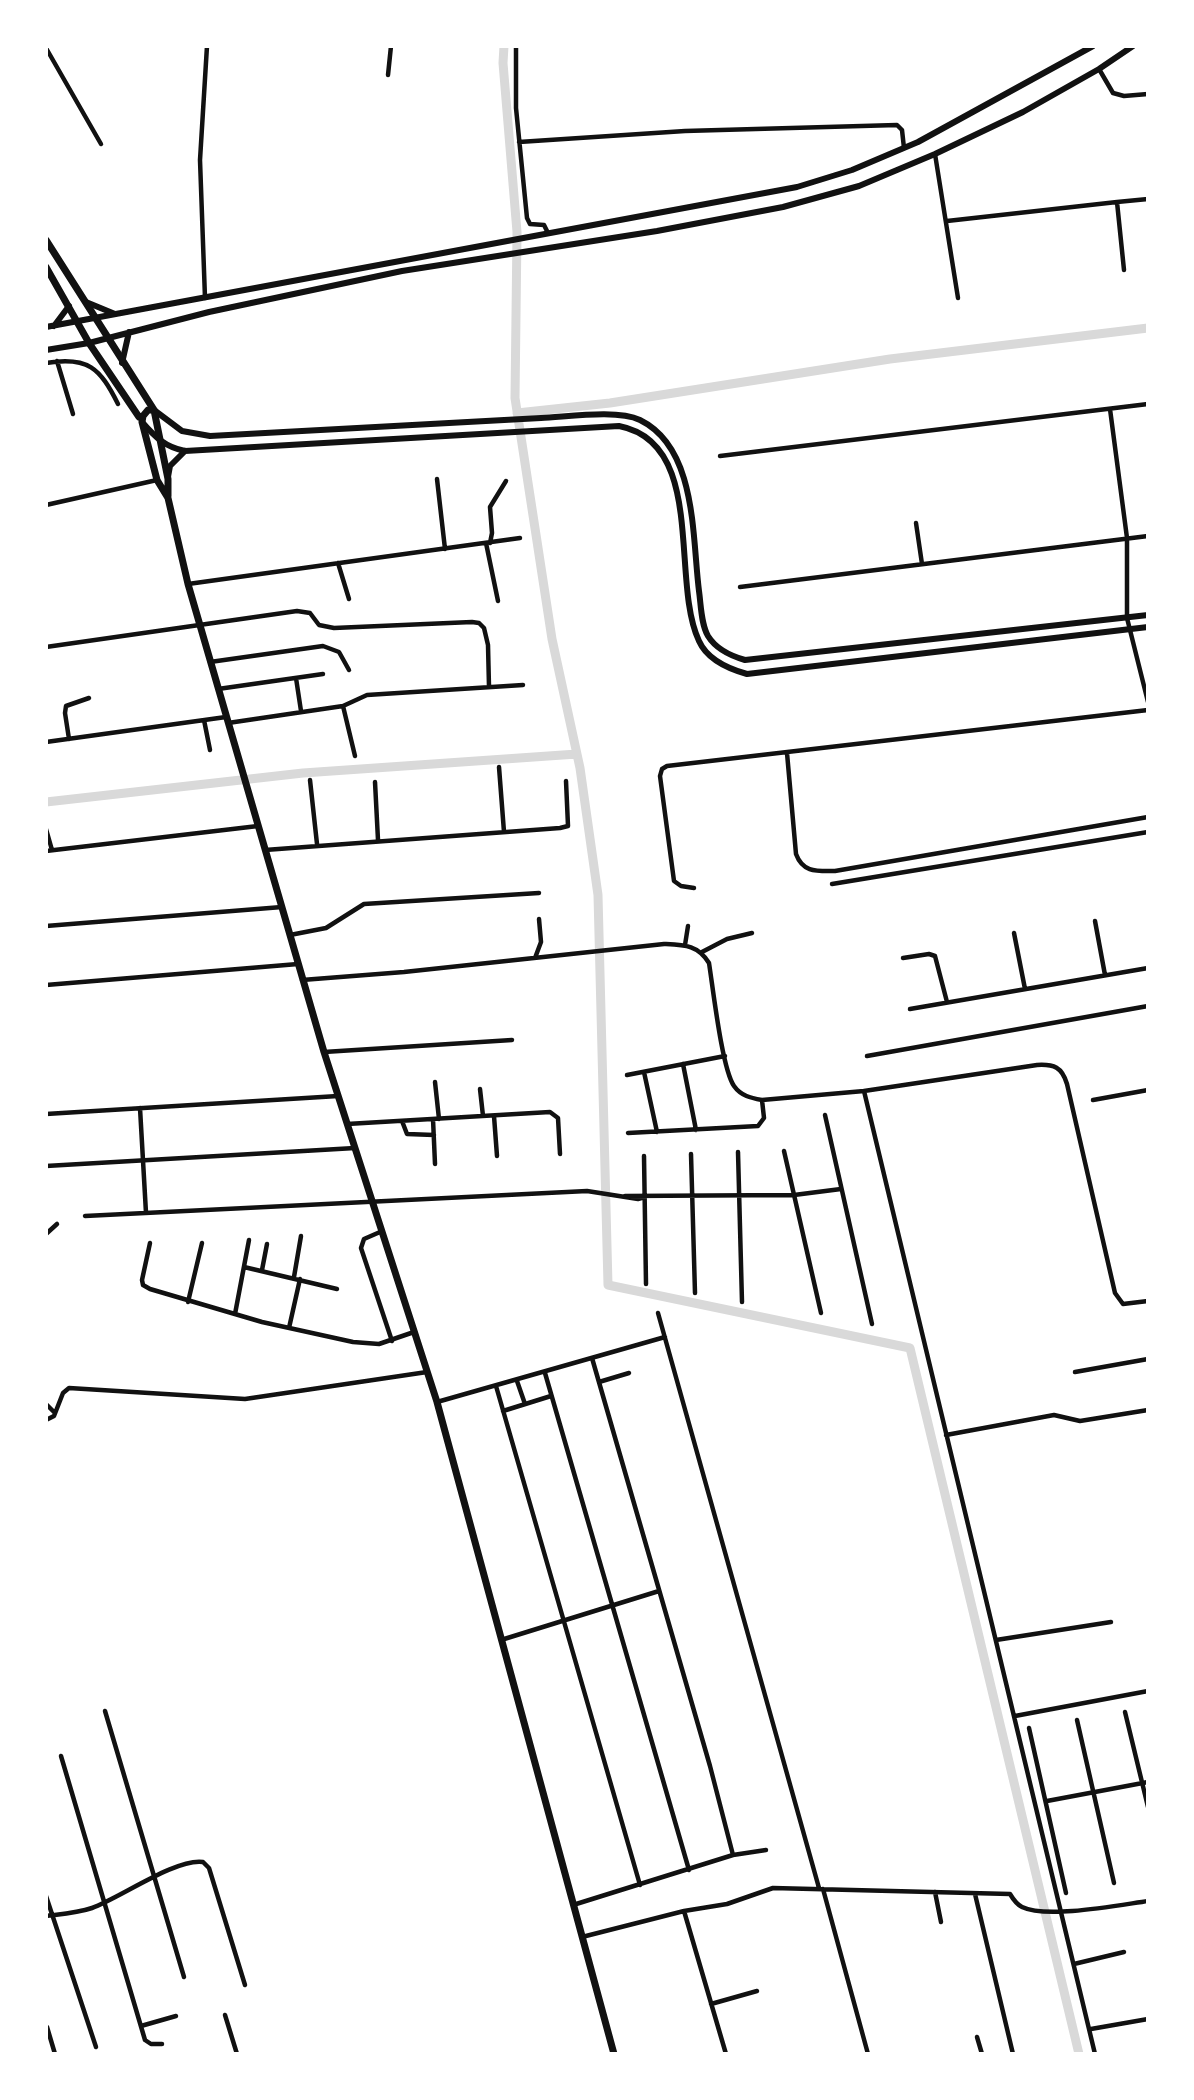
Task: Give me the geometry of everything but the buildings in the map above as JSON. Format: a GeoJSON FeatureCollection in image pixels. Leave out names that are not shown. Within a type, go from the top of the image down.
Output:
{"type":"FeatureCollection","features":[{"type":"Feature","properties":{"kind":"main road"},"geometry":{"type":"LineString","coordinates":[[46,240],[153,410],[168,479],[168,498],[199,624],[324,1052],[380,1232],[437,1402],[614,2054]]}},
{"type":"Feature","properties":{"kind":"main road"},"geometry":{"type":"LineString","coordinates":[[46,267],[70,305],[89,343],[141,420],[157,480],[168,498]]}},
{"type":"Feature","properties":{"kind":"main road"},"geometry":{"type":"LineString","coordinates":[[141,420],[148,410],[153,410]]}},
{"type":"Feature","properties":{"kind":"street"},"geometry":{"type":"LineString","coordinates":[[205,298],[200,172],[207,46]]}},
{"type":"Feature","properties":{"kind":"street"},"geometry":{"type":"LineString","coordinates":[[388,75],[391,46]]}},
{"type":"Feature","properties":{"kind":"street"},"geometry":{"type":"LineString","coordinates":[[516,46],[515,98],[528,222],[530,225],[544,225],[548,233]]}},
{"type":"Feature","properties":{"kind":"street"},"geometry":{"type":"LineString","coordinates":[[50,327],[797,187],[852,171],[904,148],[1034,81],[1093,46]]}},
{"type":"Feature","properties":{"kind":"street"},"geometry":{"type":"LineString","coordinates":[[46,350],[89,343],[339,284],[783,207],[859,186],[1023,112],[1099,69],[1133,46]]}},
{"type":"Feature","properties":{"kind":"street"},"geometry":{"type":"LineString","coordinates":[[48,48],[101,144]]}},
{"type":"Feature","properties":{"kind":"street"},"geometry":{"type":"LineString","coordinates":[[1099,69],[1113,93],[1124,96],[1148,94]]}},
{"type":"Feature","properties":{"kind":"street"},"geometry":{"type":"LineString","coordinates":[[519,142],[686,132],[897,125],[902,130],[904,148]]}},
{"type":"Feature","properties":{"kind":"street"},"geometry":{"type":"LineString","coordinates":[[934,154],[958,298]]}},
{"type":"Feature","properties":{"kind":"street"},"geometry":{"type":"LineString","coordinates":[[946,221],[1148,199]]}},
{"type":"Feature","properties":{"kind":"street"},"geometry":{"type":"LineString","coordinates":[[1117,202],[1124,270]]}},
{"type":"Feature","properties":{"kind":"street"},"geometry":{"type":"LineString","coordinates":[[86,302],[98,309],[119,315]]}},
{"type":"Feature","properties":{"kind":"street"},"geometry":{"type":"LineString","coordinates":[[50,327],[63,317],[70,305]]}},
{"type":"Feature","properties":{"kind":"street"},"geometry":{"type":"LineString","coordinates":[[122,363],[129,332]]}},
{"type":"Feature","properties":{"kind":"street"},"geometry":{"type":"LineString","coordinates":[[46,363],[75,361],[100,372],[118,404]]}},
{"type":"Feature","properties":{"kind":"street"},"geometry":{"type":"LineString","coordinates":[[57,362],[73,414]]}},
{"type":"Feature","properties":{"kind":"street"},"geometry":{"type":"LineString","coordinates":[[720,456],[1148,404]]}},
{"type":"Feature","properties":{"kind":"street"},"geometry":{"type":"LineString","coordinates":[[1110,409],[1127,538],[1127,618],[1148,702]]}},
{"type":"Feature","properties":{"kind":"street"},"geometry":{"type":"LineString","coordinates":[[153,410],[182,431],[210,436],[507,419],[630,416],[655,429],[673,448],[681,463],[704,624],[708,636],[722,650],[733,657],[745,660],[1148,615]]}},
{"type":"Feature","properties":{"kind":"street"},"geometry":{"type":"LineString","coordinates":[[141,420],[160,441],[172,448],[184,451],[619,426],[629,428],[638,432],[665,457],[671,468],[694,627],[699,643],[717,661],[747,674],[1148,627]]}},
{"type":"Feature","properties":{"kind":"street"},"geometry":{"type":"LineString","coordinates":[[168,479],[170,466],[184,451]]}},
{"type":"Feature","properties":{"kind":"street"},"geometry":{"type":"LineString","coordinates":[[438,479],[445,549]]}},
{"type":"Feature","properties":{"kind":"street"},"geometry":{"type":"LineString","coordinates":[[46,505],[157,480]]}},
{"type":"Feature","properties":{"kind":"street"},"geometry":{"type":"LineString","coordinates":[[498,601],[488,543],[492,533],[490,507],[506,482]]}},
{"type":"Feature","properties":{"kind":"street"},"geometry":{"type":"LineString","coordinates":[[916,523],[922,564]]}},
{"type":"Feature","properties":{"kind":"street"},"geometry":{"type":"LineString","coordinates":[[740,587],[1148,536]]}},
{"type":"Feature","properties":{"kind":"street"},"geometry":{"type":"LineString","coordinates":[[188,584],[520,538]]}},
{"type":"Feature","properties":{"kind":"street"},"geometry":{"type":"LineString","coordinates":[[338,563],[349,599]]}},
{"type":"Feature","properties":{"kind":"street"},"geometry":{"type":"LineString","coordinates":[[46,647],[297,611],[310,614],[319,625],[334,628],[410,623],[479,623],[484,628],[488,645],[489,687]]}},
{"type":"Feature","properties":{"kind":"street"},"geometry":{"type":"LineString","coordinates":[[210,662],[323,646],[339,652],[349,670]]}},
{"type":"Feature","properties":{"kind":"street"},"geometry":{"type":"LineString","coordinates":[[218,688],[322,674]]}},
{"type":"Feature","properties":{"kind":"street"},"geometry":{"type":"LineString","coordinates":[[296,678],[301,711]]}},
{"type":"Feature","properties":{"kind":"street"},"geometry":{"type":"LineString","coordinates":[[46,742],[204,720],[227,720],[343,706],[368,695],[523,685]]}},
{"type":"Feature","properties":{"kind":"street"},"geometry":{"type":"LineString","coordinates":[[69,739],[66,706],[89,698]]}},
{"type":"Feature","properties":{"kind":"street"},"geometry":{"type":"LineString","coordinates":[[343,706],[355,756]]}},
{"type":"Feature","properties":{"kind":"street"},"geometry":{"type":"LineString","coordinates":[[694,888],[681,886],[674,880],[662,769],[667,766],[1148,710]]}},
{"type":"Feature","properties":{"kind":"street"},"geometry":{"type":"LineString","coordinates":[[204,720],[210,750]]}},
{"type":"Feature","properties":{"kind":"street"},"geometry":{"type":"LineString","coordinates":[[787,753],[796,854],[799,863],[807,869],[835,871],[1148,817]]}},
{"type":"Feature","properties":{"kind":"street"},"geometry":{"type":"LineString","coordinates":[[499,767],[504,832]]}},
{"type":"Feature","properties":{"kind":"street"},"geometry":{"type":"LineString","coordinates":[[310,780],[317,844]]}},
{"type":"Feature","properties":{"kind":"street"},"geometry":{"type":"LineString","coordinates":[[266,850],[317,844],[568,826],[566,781]]}},
{"type":"Feature","properties":{"kind":"street"},"geometry":{"type":"LineString","coordinates":[[375,782],[378,840]]}},
{"type":"Feature","properties":{"kind":"street"},"geometry":{"type":"LineString","coordinates":[[46,829],[49,850],[258,826]]}},
{"type":"Feature","properties":{"kind":"street"},"geometry":{"type":"LineString","coordinates":[[832,884],[1148,832]]}},
{"type":"Feature","properties":{"kind":"street"},"geometry":{"type":"LineString","coordinates":[[290,935],[326,928],[364,904],[539,893]]}},
{"type":"Feature","properties":{"kind":"street"},"geometry":{"type":"LineString","coordinates":[[46,926],[282,907]]}},
{"type":"Feature","properties":{"kind":"street"},"geometry":{"type":"LineString","coordinates":[[535,958],[541,942],[539,919]]}},
{"type":"Feature","properties":{"kind":"street"},"geometry":{"type":"LineString","coordinates":[[1095,921],[1105,975]]}},
{"type":"Feature","properties":{"kind":"street"},"geometry":{"type":"LineString","coordinates":[[685,945],[688,926]]}},
{"type":"Feature","properties":{"kind":"street"},"geometry":{"type":"LineString","coordinates":[[702,952],[727,939],[752,933]]}},
{"type":"Feature","properties":{"kind":"street"},"geometry":{"type":"LineString","coordinates":[[1014,933],[1025,989]]}},
{"type":"Feature","properties":{"kind":"street"},"geometry":{"type":"LineString","coordinates":[[302,980],[596,951],[685,945],[702,952],[709,963],[725,1056],[735,1087],[743,1095],[762,1100],[864,1091],[1037,1065],[1059,1067],[1067,1084],[1115,1293],[1123,1304],[1148,1301]]}},
{"type":"Feature","properties":{"kind":"street"},"geometry":{"type":"LineString","coordinates":[[903,958],[929,954],[935,956],[947,1002]]}},
{"type":"Feature","properties":{"kind":"street"},"geometry":{"type":"LineString","coordinates":[[46,985],[298,964]]}},
{"type":"Feature","properties":{"kind":"street"},"geometry":{"type":"LineString","coordinates":[[910,1009],[1148,968]]}},
{"type":"Feature","properties":{"kind":"street"},"geometry":{"type":"LineString","coordinates":[[867,1056],[1148,1006]]}},
{"type":"Feature","properties":{"kind":"street"},"geometry":{"type":"LineString","coordinates":[[324,1052],[512,1040]]}},
{"type":"Feature","properties":{"kind":"street"},"geometry":{"type":"LineString","coordinates":[[627,1075],[725,1056]]}},
{"type":"Feature","properties":{"kind":"street"},"geometry":{"type":"LineString","coordinates":[[683,1064],[696,1130]]}},
{"type":"Feature","properties":{"kind":"street"},"geometry":{"type":"LineString","coordinates":[[645,1072],[657,1132]]}},
{"type":"Feature","properties":{"kind":"street"},"geometry":{"type":"LineString","coordinates":[[435,1083],[435,1164]]}},
{"type":"Feature","properties":{"kind":"street"},"geometry":{"type":"LineString","coordinates":[[480,1089],[483,1116]]}},
{"type":"Feature","properties":{"kind":"street"},"geometry":{"type":"LineString","coordinates":[[1093,1100],[1148,1090]]}},
{"type":"Feature","properties":{"kind":"street"},"geometry":{"type":"LineString","coordinates":[[864,1091],[1015,1716],[1059,1910],[1091,2029],[1095,2054]]}},
{"type":"Feature","properties":{"kind":"street"},"geometry":{"type":"LineString","coordinates":[[46,1114],[338,1096]]}},
{"type":"Feature","properties":{"kind":"street"},"geometry":{"type":"LineString","coordinates":[[627,1133],[758,1126],[764,1118],[762,1100]]}},
{"type":"Feature","properties":{"kind":"street"},"geometry":{"type":"LineString","coordinates":[[140,1108],[146,1213]]}},
{"type":"Feature","properties":{"kind":"street"},"geometry":{"type":"LineString","coordinates":[[347,1124],[550,1112],[558,1118],[560,1154]]}},
{"type":"Feature","properties":{"kind":"street"},"geometry":{"type":"LineString","coordinates":[[825,1115],[872,1324]]}},
{"type":"Feature","properties":{"kind":"street"},"geometry":{"type":"LineString","coordinates":[[494,1116],[497,1156]]}},
{"type":"Feature","properties":{"kind":"street"},"geometry":{"type":"LineString","coordinates":[[402,1121],[407,1134],[434,1135]]}},
{"type":"Feature","properties":{"kind":"street"},"geometry":{"type":"LineString","coordinates":[[46,1166],[355,1148]]}},
{"type":"Feature","properties":{"kind":"street"},"geometry":{"type":"LineString","coordinates":[[784,1151],[821,1313]]}},
{"type":"Feature","properties":{"kind":"street"},"geometry":{"type":"LineString","coordinates":[[738,1152],[742,1302]]}},
{"type":"Feature","properties":{"kind":"street"},"geometry":{"type":"LineString","coordinates":[[691,1154],[695,1293]]}},
{"type":"Feature","properties":{"kind":"street"},"geometry":{"type":"LineString","coordinates":[[644,1156],[646,1284]]}},
{"type":"Feature","properties":{"kind":"street"},"geometry":{"type":"LineString","coordinates":[[85,1216],[600,1191],[638,1199],[645,1197],[794,1195],[841,1189]]}},
{"type":"Feature","properties":{"kind":"street"},"geometry":{"type":"LineString","coordinates":[[46,1234],[57,1224]]}},
{"type":"Feature","properties":{"kind":"street"},"geometry":{"type":"LineString","coordinates":[[380,1232],[364,1239],[361,1248],[392,1341]]}},
{"type":"Feature","properties":{"kind":"street"},"geometry":{"type":"LineString","coordinates":[[289,1328],[301,1236]]}},
{"type":"Feature","properties":{"kind":"street"},"geometry":{"type":"LineString","coordinates":[[235,1314],[249,1240]]}},
{"type":"Feature","properties":{"kind":"street"},"geometry":{"type":"LineString","coordinates":[[150,1243],[143,1286],[188,1302],[289,1328],[370,1345],[392,1341],[414,1332]]}},
{"type":"Feature","properties":{"kind":"street"},"geometry":{"type":"LineString","coordinates":[[188,1302],[202,1243]]}},
{"type":"Feature","properties":{"kind":"street"},"geometry":{"type":"LineString","coordinates":[[262,1270],[267,1244]]}},
{"type":"Feature","properties":{"kind":"street"},"geometry":{"type":"LineString","coordinates":[[244,1267],[337,1289]]}},
{"type":"Feature","properties":{"kind":"street"},"geometry":{"type":"LineString","coordinates":[[658,1313],[868,2054]]}},
{"type":"Feature","properties":{"kind":"street"},"geometry":{"type":"LineString","coordinates":[[437,1402],[665,1337]]}},
{"type":"Feature","properties":{"kind":"street"},"geometry":{"type":"LineString","coordinates":[[592,1358],[732,1842],[733,1855]]}},
{"type":"Feature","properties":{"kind":"street"},"geometry":{"type":"LineString","coordinates":[[1075,1372],[1148,1359]]}},
{"type":"Feature","properties":{"kind":"street"},"geometry":{"type":"LineString","coordinates":[[46,1420],[55,1413],[63,1393],[69,1388],[245,1399],[427,1372]]}},
{"type":"Feature","properties":{"kind":"street"},"geometry":{"type":"LineString","coordinates":[[545,1373],[689,1870]]}},
{"type":"Feature","properties":{"kind":"street"},"geometry":{"type":"LineString","coordinates":[[599,1382],[628,1373]]}},
{"type":"Feature","properties":{"kind":"street"},"geometry":{"type":"LineString","coordinates":[[517,1381],[525,1404]]}},
{"type":"Feature","properties":{"kind":"street"},"geometry":{"type":"LineString","coordinates":[[496,1386],[640,1885]]}},
{"type":"Feature","properties":{"kind":"street"},"geometry":{"type":"LineString","coordinates":[[503,1411],[551,1396]]}},
{"type":"Feature","properties":{"kind":"street"},"geometry":{"type":"LineString","coordinates":[[46,1404],[55,1413]]}},
{"type":"Feature","properties":{"kind":"street"},"geometry":{"type":"LineString","coordinates":[[946,1435],[1054,1416],[1080,1421],[1148,1410]]}},
{"type":"Feature","properties":{"kind":"street"},"geometry":{"type":"LineString","coordinates":[[501,1640],[659,1591]]}},
{"type":"Feature","properties":{"kind":"street"},"geometry":{"type":"LineString","coordinates":[[996,1640],[1111,1622]]}},
{"type":"Feature","properties":{"kind":"street"},"geometry":{"type":"LineString","coordinates":[[1015,1716],[1148,1691]]}},
{"type":"Feature","properties":{"kind":"street"},"geometry":{"type":"LineString","coordinates":[[105,1711],[184,1977]]}},
{"type":"Feature","properties":{"kind":"street"},"geometry":{"type":"LineString","coordinates":[[1125,1712],[1145,1782],[1148,1807]]}},
{"type":"Feature","properties":{"kind":"street"},"geometry":{"type":"LineString","coordinates":[[1077,1720],[1114,1883]]}},
{"type":"Feature","properties":{"kind":"street"},"geometry":{"type":"LineString","coordinates":[[1029,1728],[1066,1893]]}},
{"type":"Feature","properties":{"kind":"street"},"geometry":{"type":"LineString","coordinates":[[61,1756],[141,2026],[147,2042],[162,2044]]}},
{"type":"Feature","properties":{"kind":"street"},"geometry":{"type":"LineString","coordinates":[[1047,1801],[1145,1782]]}},
{"type":"Feature","properties":{"kind":"street"},"geometry":{"type":"LineString","coordinates":[[573,1905],[733,1855],[766,1851]]}},
{"type":"Feature","properties":{"kind":"street"},"geometry":{"type":"LineString","coordinates":[[49,1916],[104,1903],[156,1877],[198,1861],[206,1864],[245,1985]]}},
{"type":"Feature","properties":{"kind":"street"},"geometry":{"type":"LineString","coordinates":[[582,1937],[684,1911],[727,1904],[773,1888],[1010,1894],[1020,1906],[1039,1910],[1148,1901]]}},
{"type":"Feature","properties":{"kind":"street"},"geometry":{"type":"LineString","coordinates":[[935,1892],[941,1922]]}},
{"type":"Feature","properties":{"kind":"street"},"geometry":{"type":"LineString","coordinates":[[975,1894],[1013,2054]]}},
{"type":"Feature","properties":{"kind":"street"},"geometry":{"type":"LineString","coordinates":[[46,1896],[49,1916],[96,2047]]}},
{"type":"Feature","properties":{"kind":"street"},"geometry":{"type":"LineString","coordinates":[[684,1911],[726,2054]]}},
{"type":"Feature","properties":{"kind":"street"},"geometry":{"type":"LineString","coordinates":[[1074,1965],[1124,1952]]}},
{"type":"Feature","properties":{"kind":"street"},"geometry":{"type":"LineString","coordinates":[[711,2004],[757,1990]]}},
{"type":"Feature","properties":{"kind":"street"},"geometry":{"type":"LineString","coordinates":[[225,2015],[237,2054]]}},
{"type":"Feature","properties":{"kind":"street"},"geometry":{"type":"LineString","coordinates":[[141,2026],[176,2016]]}},
{"type":"Feature","properties":{"kind":"street"},"geometry":{"type":"LineString","coordinates":[[1091,2029],[1148,2019]]}},
{"type":"Feature","properties":{"kind":"street"},"geometry":{"type":"LineString","coordinates":[[47,2027],[55,2054]]}},
{"type":"Feature","properties":{"kind":"street"},"geometry":{"type":"LineString","coordinates":[[977,2037],[982,2054]]}},
{"type":"Feature","properties":{"kind":"waterway"},"geometry":{"type":"LineString","coordinates":[[504,46],[503,63],[517,232],[515,398],[552,639],[580,768],[598,895],[608,1285],[910,1348],[1079,2054]]}},
{"type":"Feature","properties":{"kind":"waterway"},"geometry":{"type":"LineString","coordinates":[[517,413],[610,403],[890,359],[1148,328]]}},
{"type":"Feature","properties":{"kind":"waterway"},"geometry":{"type":"LineString","coordinates":[[46,802],[303,773],[577,754]]}}]}
